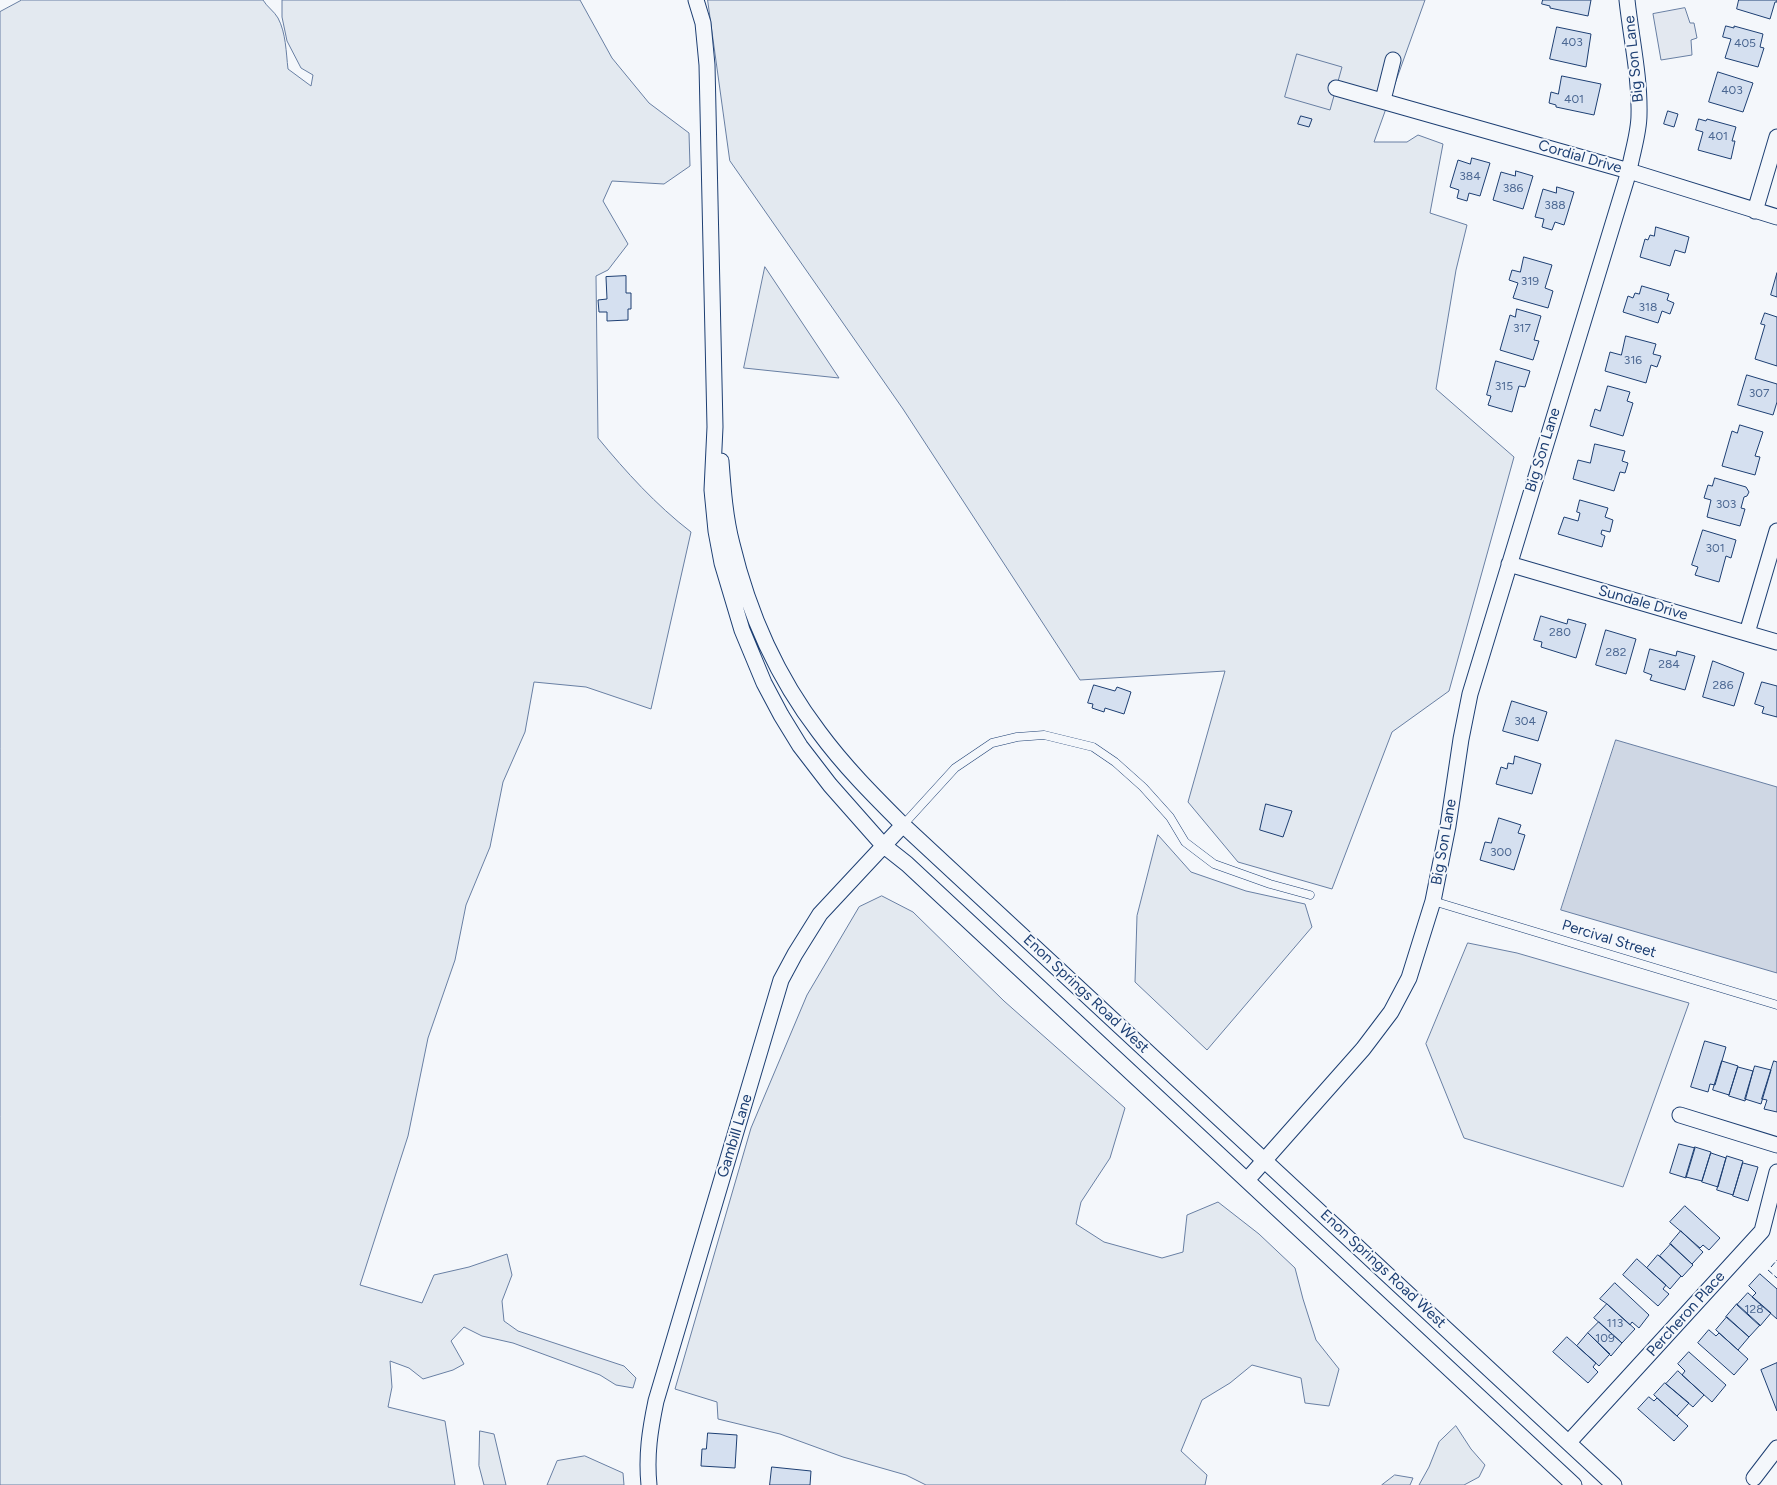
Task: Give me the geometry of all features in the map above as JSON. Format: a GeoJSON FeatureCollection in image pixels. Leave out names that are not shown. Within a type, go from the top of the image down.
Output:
{"type":"FeatureCollection","features":[{"type":"Feature","properties":{"kind":"street"},"geometry":{"type":"LineString","coordinates":[[696,0],[703,23],[707,65],[714,407],[712,490],[716,532],[731,597],[745,639],[764,684],[800,746],[830,785],[883,846],[906,864],[1574,1485]]}},
{"type":"Feature","properties":{"kind":"street","name":"Big Son Lane"},"geometry":{"type":"LineString","coordinates":[[1247,1180],[1334,1082],[1391,1012],[1409,978],[1433,901],[1448,826],[1470,694],[1629,171],[1639,117],[1638,79],[1631,40],[1627,0]]}},
{"type":"Feature","properties":{"kind":"street"},"geometry":{"type":"LineString","coordinates":[[1383,100],[1393,60]]}},
{"type":"Feature","properties":{"kind":"street","name":"Cordial Drive"},"geometry":{"type":"LineString","coordinates":[[1336,88],[1629,171],[1777,217]]}},
{"type":"Feature","properties":{"kind":"street"},"geometry":{"type":"LineString","coordinates":[[1755,210],[1777,137]]}},
{"type":"Feature","properties":{"kind":"street","name":"Enon Springs Road West"},"geometry":{"type":"LineString","coordinates":[[714,407],[731,543],[744,587],[770,651],[797,700],[817,730],[859,780],[903,825],[1614,1485]]}},
{"type":"Feature","properties":{"kind":"street"},"geometry":{"type":"LineString","coordinates":[[1747,633],[1777,531]]}},
{"type":"Feature","properties":{"kind":"street","name":"Sundale Drive"},"geometry":{"type":"LineString","coordinates":[[1509,564],[1777,642]]}},
{"type":"Feature","properties":{"kind":"street","name":"Gambill Lane"},"geometry":{"type":"LineString","coordinates":[[650,1485],[648,1439],[656,1401],[781,980],[820,914],[903,825]]}},
{"type":"Feature","properties":{"kind":"street"},"geometry":{"type":"LineString","coordinates":[[1680,1115],[1777,1145]]}},
{"type":"Feature","properties":{"kind":"street","name":"Percheron Place"},"geometry":{"type":"LineString","coordinates":[[1569,1442],[1762,1231],[1777,1172]]}},
{"type":"Feature","properties":{"kind":"street"},"geometry":{"type":"LineString","coordinates":[[1754,1478],[1777,1448]]}},
{"type":"Feature","properties":{"kind":"lane"},"geometry":{"type":"LineString","coordinates":[[903,825],[955,768],[992,742],[1017,737],[1044,735],[1093,747],[1115,762],[1143,787],[1170,817],[1185,842],[1214,864],[1270,884],[1310,895]]}},
{"type":"Feature","properties":{"kind":"lane","name":"Percival Street"},"geometry":{"type":"LineString","coordinates":[[1433,901],[1777,1005]]}},
{"type":"Feature","properties":{"kind":"shaded area"},"geometry":{"type":"Polygon","coordinates":[[[22,0],[263,0],[281,24],[288,69],[311,86],[313,75],[301,68],[287,41],[282,17],[282,0],[580,0],[612,58],[649,103],[689,133],[690,166],[664,184],[612,181],[603,201],[628,244],[608,270],[596,276],[598,438],[642,488],[691,532],[651,709],[586,687],[534,682],[525,732],[503,782],[490,847],[466,905],[455,960],[428,1038],[408,1136],[360,1285],[422,1303],[434,1275],[469,1267],[507,1254],[512,1275],[502,1301],[504,1321],[518,1331],[624,1366],[636,1378],[633,1388],[616,1385],[600,1375],[513,1343],[482,1336],[464,1327],[451,1341],[464,1364],[453,1370],[423,1379],[409,1368],[390,1361],[392,1387],[388,1407],[445,1421],[455,1485],[0,1485],[0,12],[22,0]]]}},
{"type":"Feature","properties":{"kind":"shaded area"},"geometry":{"type":"Polygon","coordinates":[[[708,0],[1425,0],[1374,142],[1407,142],[1418,135],[1443,144],[1430,213],[1467,225],[1456,270],[1436,389],[1514,457],[1449,691],[1392,732],[1332,889],[1238,862],[1188,802],[1225,671],[1080,680],[903,409],[730,161],[708,0]]]}},
{"type":"Feature","properties":{"kind":"shaded area"},"geometry":{"type":"Polygon","coordinates":[[[1685,8],[1690,23],[1694,23],[1697,38],[1691,40],[1692,55],[1661,60],[1653,14],[1685,8]]]}},
{"type":"Feature","properties":{"kind":"shaded area"},"geometry":{"type":"Polygon","coordinates":[[[1297,54],[1342,67],[1330,110],[1285,97],[1297,54]]]}},
{"type":"Feature","properties":{"kind":"shaded area"},"geometry":{"type":"Polygon","coordinates":[[[765,267],[839,378],[744,368],[765,267]]]}},
{"type":"Feature","properties":{"kind":"shaded area"},"geometry":{"type":"Polygon","coordinates":[[[1616,740],[1777,787],[1777,973],[1561,910],[1616,740]]]}},
{"type":"Feature","properties":{"kind":"shaded area"},"geometry":{"type":"Polygon","coordinates":[[[1158,835],[1191,872],[1246,891],[1305,904],[1312,927],[1207,1050],[1135,982],[1137,916],[1158,835]]]}},
{"type":"Feature","properties":{"kind":"shaded area"},"geometry":{"type":"Polygon","coordinates":[[[882,896],[913,912],[1004,1001],[1125,1108],[1110,1158],[1081,1202],[1076,1224],[1104,1242],[1162,1258],[1183,1252],[1187,1215],[1218,1202],[1259,1234],[1295,1268],[1316,1340],[1339,1369],[1329,1406],[1305,1403],[1301,1378],[1252,1365],[1230,1383],[1202,1400],[1181,1451],[1207,1475],[1205,1485],[926,1485],[906,1475],[843,1457],[780,1434],[718,1419],[717,1402],[675,1389],[751,1128],[807,995],[859,907],[882,896]]]}},
{"type":"Feature","properties":{"kind":"shaded area"},"geometry":{"type":"Polygon","coordinates":[[[1468,943],[1517,953],[1689,1003],[1623,1187],[1464,1138],[1426,1044],[1468,943]]]}},
{"type":"Feature","properties":{"kind":"shaded area"},"geometry":{"type":"Polygon","coordinates":[[[1456,1426],[1471,1449],[1485,1465],[1479,1477],[1464,1485],[1419,1485],[1439,1442],[1456,1426]]]}},
{"type":"Feature","properties":{"kind":"shaded area"},"geometry":{"type":"Polygon","coordinates":[[[480,1431],[494,1434],[506,1485],[484,1485],[479,1466],[480,1431]]]}},
{"type":"Feature","properties":{"kind":"shaded area"},"geometry":{"type":"Polygon","coordinates":[[[585,1456],[623,1473],[624,1485],[547,1485],[557,1461],[585,1456]]]}},
{"type":"Feature","properties":{"kind":"shaded area"},"geometry":{"type":"Polygon","coordinates":[[[1395,1475],[1413,1478],[1410,1485],[1382,1485],[1395,1475]]]}},
{"type":"Feature","properties":{"kind":"building"},"geometry":{"type":"Polygon","coordinates":[[[1543,0],[1591,0],[1588,16],[1550,8],[1550,6],[1542,4],[1543,0]]]}},
{"type":"Feature","properties":{"kind":"building"},"geometry":{"type":"Polygon","coordinates":[[[1739,0],[1777,0],[1777,2],[1775,2],[1770,19],[1737,9],[1739,0]]]}},
{"type":"Feature","properties":{"kind":"building"},"geometry":{"type":"Polygon","coordinates":[[[1726,26],[1734,28],[1734,26],[1763,34],[1760,47],[1764,48],[1758,67],[1725,58],[1731,39],[1723,37],[1726,26]]]}},
{"type":"Feature","properties":{"kind":"building"},"geometry":{"type":"Polygon","coordinates":[[[1557,27],[1591,34],[1586,67],[1550,59],[1557,27]]]}},
{"type":"Feature","properties":{"kind":"building"},"geometry":{"type":"Polygon","coordinates":[[[1718,72],[1753,83],[1743,112],[1709,102],[1718,72]]]}},
{"type":"Feature","properties":{"kind":"building"},"geometry":{"type":"Polygon","coordinates":[[[1562,76],[1601,84],[1594,115],[1556,107],[1556,105],[1549,103],[1551,92],[1558,94],[1562,76]]]}},
{"type":"Feature","properties":{"kind":"building"},"geometry":{"type":"Polygon","coordinates":[[[1668,111],[1678,114],[1674,127],[1664,124],[1668,111]]]}},
{"type":"Feature","properties":{"kind":"building"},"geometry":{"type":"Polygon","coordinates":[[[1301,116],[1312,119],[1309,127],[1298,124],[1301,116]]]}},
{"type":"Feature","properties":{"kind":"building"},"geometry":{"type":"Polygon","coordinates":[[[1699,119],[1706,121],[1707,119],[1736,127],[1732,141],[1735,141],[1731,159],[1698,150],[1703,132],[1696,130],[1699,119]]]}},
{"type":"Feature","properties":{"kind":"building"},"geometry":{"type":"Polygon","coordinates":[[[1472,158],[1490,163],[1480,196],[1469,193],[1467,201],[1457,198],[1459,190],[1450,187],[1458,160],[1470,164],[1472,158]]]}},
{"type":"Feature","properties":{"kind":"building"},"geometry":{"type":"Polygon","coordinates":[[[1516,171],[1533,176],[1523,209],[1493,200],[1501,172],[1515,176],[1516,171]]]}},
{"type":"Feature","properties":{"kind":"building"},"geometry":{"type":"Polygon","coordinates":[[[1557,187],[1574,192],[1564,225],[1555,222],[1552,230],[1542,227],[1544,219],[1535,217],[1543,189],[1556,193],[1557,187]]]}},
{"type":"Feature","properties":{"kind":"building"},"geometry":{"type":"Polygon","coordinates":[[[1656,227],[1689,237],[1685,253],[1675,250],[1670,266],[1640,257],[1645,239],[1648,240],[1650,235],[1654,236],[1656,227]]]}},
{"type":"Feature","properties":{"kind":"building"},"geometry":{"type":"Polygon","coordinates":[[[1524,257],[1552,265],[1545,288],[1553,291],[1548,308],[1513,298],[1518,283],[1509,280],[1512,270],[1520,272],[1524,257]]]}},
{"type":"Feature","properties":{"kind":"building"},"geometry":{"type":"Polygon","coordinates":[[[1777,273],[1777,297],[1771,295],[1777,273]]]}},
{"type":"Feature","properties":{"kind":"building"},"geometry":{"type":"Polygon","coordinates":[[[626,276],[626,293],[631,293],[631,309],[628,309],[628,320],[607,321],[607,312],[599,312],[598,300],[607,299],[606,277],[626,276]]]}},
{"type":"Feature","properties":{"kind":"building"},"geometry":{"type":"Polygon","coordinates":[[[1642,286],[1669,294],[1667,300],[1674,303],[1670,314],[1662,311],[1658,323],[1623,312],[1628,296],[1633,298],[1635,293],[1639,294],[1642,286]]]}},
{"type":"Feature","properties":{"kind":"building"},"geometry":{"type":"Polygon","coordinates":[[[1517,309],[1541,316],[1534,340],[1539,341],[1533,360],[1500,350],[1510,315],[1515,317],[1517,309]]]}},
{"type":"Feature","properties":{"kind":"building"},"geometry":{"type":"Polygon","coordinates":[[[1765,313],[1777,317],[1777,366],[1755,359],[1765,325],[1761,324],[1765,313]]]}},
{"type":"Feature","properties":{"kind":"building"},"geometry":{"type":"Polygon","coordinates":[[[1626,336],[1656,344],[1653,354],[1661,356],[1657,367],[1651,365],[1646,383],[1605,371],[1610,352],[1621,355],[1626,336]]]}},
{"type":"Feature","properties":{"kind":"building"},"geometry":{"type":"Polygon","coordinates":[[[1496,361],[1530,371],[1525,387],[1519,386],[1512,412],[1488,405],[1491,396],[1487,395],[1496,361]]]}},
{"type":"Feature","properties":{"kind":"building"},"geometry":{"type":"Polygon","coordinates":[[[1747,375],[1777,384],[1777,402],[1773,415],[1738,405],[1747,375]]]}},
{"type":"Feature","properties":{"kind":"building"},"geometry":{"type":"Polygon","coordinates":[[[1608,386],[1630,392],[1627,401],[1633,403],[1623,436],[1590,426],[1595,409],[1600,411],[1608,386]]]}},
{"type":"Feature","properties":{"kind":"building"},"geometry":{"type":"Polygon","coordinates":[[[1740,425],[1763,432],[1755,456],[1760,457],[1755,475],[1722,466],[1732,431],[1737,433],[1740,425]]]}},
{"type":"Feature","properties":{"kind":"building"},"geometry":{"type":"Polygon","coordinates":[[[1595,444],[1625,451],[1622,461],[1628,463],[1625,473],[1620,472],[1614,491],[1573,479],[1578,460],[1590,463],[1595,444]]]}},
{"type":"Feature","properties":{"kind":"building"},"geometry":{"type":"Polygon","coordinates":[[[1715,478],[1746,487],[1749,492],[1744,497],[1741,508],[1745,509],[1740,526],[1707,517],[1711,500],[1704,498],[1708,485],[1712,486],[1715,478]]]}},
{"type":"Feature","properties":{"kind":"building"},"geometry":{"type":"Polygon","coordinates":[[[1580,500],[1608,508],[1605,517],[1613,520],[1610,532],[1602,530],[1601,534],[1605,536],[1602,547],[1558,534],[1564,517],[1578,521],[1580,513],[1577,512],[1580,500]]]}},
{"type":"Feature","properties":{"kind":"building"},"geometry":{"type":"Polygon","coordinates":[[[1703,530],[1736,540],[1731,558],[1726,556],[1719,582],[1695,575],[1698,567],[1692,565],[1703,530]]]}},
{"type":"Feature","properties":{"kind":"building"},"geometry":{"type":"Polygon","coordinates":[[[1541,616],[1567,624],[1568,619],[1586,624],[1576,658],[1541,647],[1542,642],[1534,640],[1541,616]]]}},
{"type":"Feature","properties":{"kind":"building"},"geometry":{"type":"Polygon","coordinates":[[[1606,630],[1636,639],[1626,674],[1596,665],[1606,630]]]}},
{"type":"Feature","properties":{"kind":"building"},"geometry":{"type":"Polygon","coordinates":[[[1650,649],[1676,656],[1677,651],[1695,656],[1685,690],[1650,680],[1652,675],[1644,672],[1650,649]]]}},
{"type":"Feature","properties":{"kind":"building"},"geometry":{"type":"Polygon","coordinates":[[[1713,661],[1744,673],[1734,706],[1703,697],[1713,661]]]}},
{"type":"Feature","properties":{"kind":"building"},"geometry":{"type":"Polygon","coordinates":[[[1762,682],[1777,686],[1777,717],[1762,713],[1764,707],[1755,704],[1762,682]]]}},
{"type":"Feature","properties":{"kind":"building"},"geometry":{"type":"Polygon","coordinates":[[[1094,685],[1115,691],[1117,687],[1131,692],[1124,714],[1105,708],[1104,712],[1092,708],[1093,704],[1088,703],[1094,685]]]}},
{"type":"Feature","properties":{"kind":"building"},"geometry":{"type":"Polygon","coordinates":[[[1512,701],[1547,712],[1538,741],[1503,731],[1512,701]]]}},
{"type":"Feature","properties":{"kind":"building"},"geometry":{"type":"Polygon","coordinates":[[[1515,756],[1541,764],[1532,794],[1496,784],[1501,767],[1507,769],[1508,763],[1513,764],[1515,756]]]}},
{"type":"Feature","properties":{"kind":"building"},"geometry":{"type":"Polygon","coordinates":[[[1266,804],[1292,811],[1283,837],[1260,830],[1266,804]]]}},
{"type":"Feature","properties":{"kind":"building"},"geometry":{"type":"Polygon","coordinates":[[[1499,818],[1521,825],[1518,833],[1525,835],[1514,870],[1480,860],[1485,842],[1491,843],[1499,818]]]}},
{"type":"Feature","properties":{"kind":"building"},"geometry":{"type":"Polygon","coordinates":[[[1705,1041],[1726,1047],[1715,1085],[1710,1084],[1708,1092],[1691,1087],[1705,1041]]]}},
{"type":"Feature","properties":{"kind":"building"},"geometry":{"type":"Polygon","coordinates":[[[1722,1061],[1738,1066],[1729,1095],[1713,1090],[1722,1061]]]}},
{"type":"Feature","properties":{"kind":"building"},"geometry":{"type":"Polygon","coordinates":[[[1774,1061],[1777,1062],[1777,1112],[1764,1109],[1767,1100],[1762,1099],[1774,1061]]]}},
{"type":"Feature","properties":{"kind":"building"},"geometry":{"type":"Polygon","coordinates":[[[1755,1066],[1771,1070],[1761,1104],[1745,1099],[1755,1066]]]}},
{"type":"Feature","properties":{"kind":"building"},"geometry":{"type":"Polygon","coordinates":[[[1738,1067],[1753,1071],[1745,1101],[1729,1096],[1738,1067]]]}},
{"type":"Feature","properties":{"kind":"building"},"geometry":{"type":"Polygon","coordinates":[[[1679,1144],[1695,1148],[1686,1178],[1670,1173],[1679,1144]]]}},
{"type":"Feature","properties":{"kind":"building"},"geometry":{"type":"Polygon","coordinates":[[[1695,1147],[1711,1152],[1702,1181],[1686,1177],[1695,1147]]]}},
{"type":"Feature","properties":{"kind":"building"},"geometry":{"type":"Polygon","coordinates":[[[1711,1153],[1726,1158],[1718,1187],[1702,1182],[1711,1153]]]}},
{"type":"Feature","properties":{"kind":"building"},"geometry":{"type":"Polygon","coordinates":[[[1727,1156],[1743,1161],[1733,1195],[1717,1190],[1727,1156]]]}},
{"type":"Feature","properties":{"kind":"building"},"geometry":{"type":"Polygon","coordinates":[[[1743,1163],[1758,1167],[1748,1201],[1733,1196],[1743,1163]]]}},
{"type":"Feature","properties":{"kind":"building"},"geometry":{"type":"Polygon","coordinates":[[[1685,1206],[1720,1238],[1709,1250],[1703,1245],[1700,1248],[1670,1222],[1685,1206]]]}},
{"type":"Feature","properties":{"kind":"building"},"geometry":{"type":"Polygon","coordinates":[[[1681,1231],[1703,1252],[1692,1264],[1670,1244],[1681,1231]]]}},
{"type":"Feature","properties":{"kind":"building"},"geometry":{"type":"Polygon","coordinates":[[[1671,1244],[1693,1265],[1682,1277],[1660,1256],[1671,1244]]]}},
{"type":"Feature","properties":{"kind":"building"},"geometry":{"type":"Polygon","coordinates":[[[1658,1255],[1681,1276],[1670,1289],[1647,1268],[1658,1255]]]}},
{"type":"Feature","properties":{"kind":"building"},"geometry":{"type":"Polygon","coordinates":[[[1637,1259],[1666,1285],[1663,1289],[1669,1294],[1658,1306],[1623,1275],[1637,1259]]]}},
{"type":"Feature","properties":{"kind":"building"},"geometry":{"type":"Polygon","coordinates":[[[1760,1274],[1777,1289],[1777,1319],[1752,1297],[1756,1293],[1749,1286],[1760,1274]]]}},
{"type":"Feature","properties":{"kind":"building"},"geometry":{"type":"Polygon","coordinates":[[[1615,1283],[1649,1315],[1639,1328],[1632,1322],[1630,1325],[1600,1299],[1615,1283]]]}},
{"type":"Feature","properties":{"kind":"building"},"geometry":{"type":"Polygon","coordinates":[[[1748,1293],[1771,1313],[1760,1326],[1737,1305],[1748,1293]]]}},
{"type":"Feature","properties":{"kind":"building"},"geometry":{"type":"Polygon","coordinates":[[[1607,1304],[1635,1329],[1622,1343],[1594,1318],[1607,1304]]]}},
{"type":"Feature","properties":{"kind":"building"},"geometry":{"type":"Polygon","coordinates":[[[1737,1304],[1760,1325],[1749,1337],[1726,1317],[1737,1304]]]}},
{"type":"Feature","properties":{"kind":"building"},"geometry":{"type":"Polygon","coordinates":[[[1727,1317],[1749,1337],[1738,1350],[1716,1330],[1727,1317]]]}},
{"type":"Feature","properties":{"kind":"building"},"geometry":{"type":"Polygon","coordinates":[[[1599,1322],[1622,1343],[1611,1356],[1588,1333],[1599,1322]]]}},
{"type":"Feature","properties":{"kind":"building"},"geometry":{"type":"Polygon","coordinates":[[[1709,1330],[1716,1336],[1719,1333],[1748,1359],[1734,1375],[1698,1343],[1709,1330]]]}},
{"type":"Feature","properties":{"kind":"building"},"geometry":{"type":"Polygon","coordinates":[[[1588,1333],[1610,1354],[1599,1366],[1577,1346],[1588,1333]]]}},
{"type":"Feature","properties":{"kind":"building"},"geometry":{"type":"Polygon","coordinates":[[[1567,1337],[1596,1363],[1593,1367],[1598,1372],[1588,1383],[1553,1352],[1567,1337]]]}},
{"type":"Feature","properties":{"kind":"building"},"geometry":{"type":"Polygon","coordinates":[[[1689,1352],[1726,1385],[1712,1402],[1682,1375],[1685,1371],[1678,1364],[1689,1352]]]}},
{"type":"Feature","properties":{"kind":"building"},"geometry":{"type":"Polygon","coordinates":[[[1777,1363],[1777,1411],[1761,1370],[1777,1363]]]}},
{"type":"Feature","properties":{"kind":"building"},"geometry":{"type":"Polygon","coordinates":[[[1678,1371],[1704,1395],[1693,1407],[1666,1384],[1678,1371]]]}},
{"type":"Feature","properties":{"kind":"building"},"geometry":{"type":"Polygon","coordinates":[[[1665,1383],[1689,1403],[1677,1416],[1654,1395],[1665,1383]]]}},
{"type":"Feature","properties":{"kind":"building"},"geometry":{"type":"Polygon","coordinates":[[[1649,1397],[1654,1401],[1657,1398],[1688,1426],[1674,1441],[1638,1409],[1649,1397]]]}},
{"type":"Feature","properties":{"kind":"building"},"geometry":{"type":"Polygon","coordinates":[[[708,1433],[737,1435],[735,1468],[701,1466],[702,1449],[706,1449],[708,1433]]]}},
{"type":"Feature","properties":{"kind":"building"},"geometry":{"type":"Polygon","coordinates":[[[772,1467],[811,1471],[810,1485],[770,1485],[772,1467]]]}},
{"type":"Feature","properties":{"kind":"fence"},"geometry":{"type":"LineString","coordinates":[[1771,1267],[1777,1260]]}},
{"type":"Feature","properties":{"kind":"fence"},"geometry":{"type":"LineString","coordinates":[[1768,1270],[1777,1278]]}}]}
